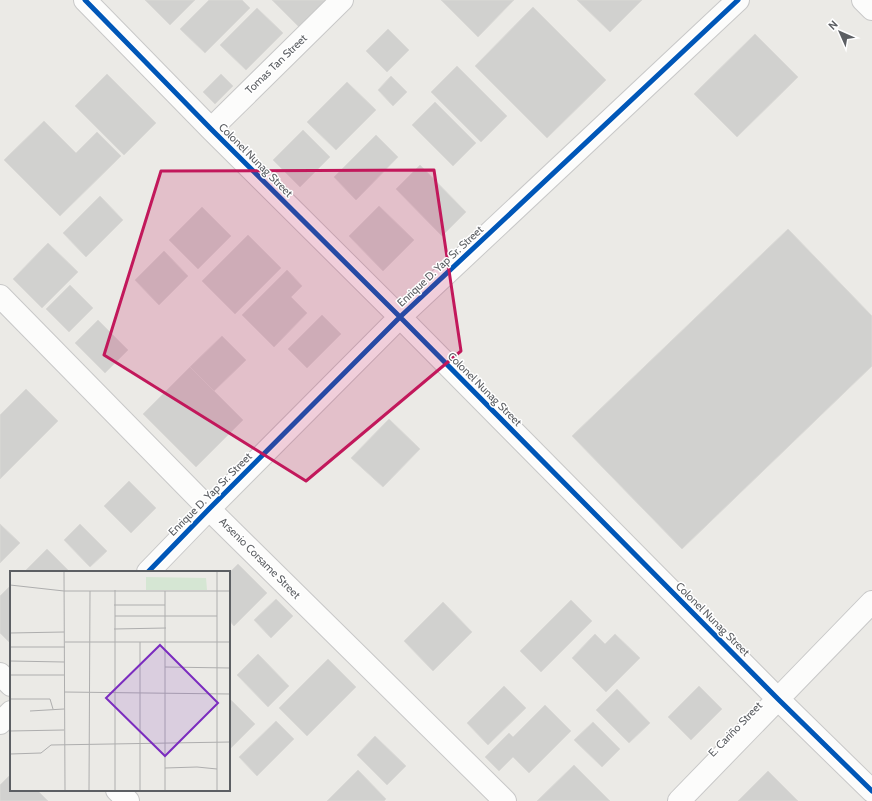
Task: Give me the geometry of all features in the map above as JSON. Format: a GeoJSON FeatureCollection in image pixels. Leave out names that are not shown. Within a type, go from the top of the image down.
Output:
{"type":"FeatureCollection","features":[{"type":"Feature","properties":{"kind":"street","name":"Colonel Nunag Street"},"geometry":{"type":"LineString","coordinates":[[85,0],[211,129],[872,792]]}},
{"type":"Feature","properties":{"kind":"street","name":"Tomas Tan Street"},"geometry":{"type":"LineString","coordinates":[[211,129],[342,0]]}},
{"type":"Feature","properties":{"kind":"street","name":"Enrique D. Yap Sr. Street"},"geometry":{"type":"LineString","coordinates":[[149,571],[400,317],[738,0]]}},
{"type":"Feature","properties":{"kind":"street"},"geometry":{"type":"LineString","coordinates":[[863,0],[872,9]]}},
{"type":"Feature","properties":{"kind":"street","name":"Arsenio Corsame Street"},"geometry":{"type":"LineString","coordinates":[[0,296],[209,509],[505,801]]}},
{"type":"Feature","properties":{"kind":"street","name":"E. Cariño Street"},"geometry":{"type":"LineString","coordinates":[[680,801],[872,602]]}},
{"type":"Feature","properties":{"kind":"street"},"geometry":{"type":"LineString","coordinates":[[0,674],[10,684]]}},
{"type":"Feature","properties":{"kind":"street"},"geometry":{"type":"LineString","coordinates":[[0,723],[10,713]]}},
{"type":"Feature","properties":{"kind":"street"},"geometry":{"type":"LineString","coordinates":[[117,791],[128,801]]}},
{"type":"Feature","properties":{"kind":"highlighted area"},"geometry":{"type":"Polygon","coordinates":[[[434,170],[461,351],[306,481],[104,355],[161,171],[434,170]]]}},
{"type":"Feature","properties":{"kind":"building"},"geometry":{"type":"Polygon","coordinates":[[[145,0],[195,0],[170,25],[145,0]]]}},
{"type":"Feature","properties":{"kind":"building"},"geometry":{"type":"Polygon","coordinates":[[[209,0],[242,0],[250,8],[205,53],[180,29],[209,0]]]}},
{"type":"Feature","properties":{"kind":"building"},"geometry":{"type":"Polygon","coordinates":[[[272,0],[326,0],[299,27],[272,0]]]}},
{"type":"Feature","properties":{"kind":"building"},"geometry":{"type":"Polygon","coordinates":[[[441,0],[514,0],[478,37],[441,0]]]}},
{"type":"Feature","properties":{"kind":"building"},"geometry":{"type":"Polygon","coordinates":[[[577,0],[642,0],[610,32],[577,0]]]}},
{"type":"Feature","properties":{"kind":"building"},"geometry":{"type":"Polygon","coordinates":[[[533,7],[606,80],[547,138],[475,66],[533,7]]]}},
{"type":"Feature","properties":{"kind":"building"},"geometry":{"type":"Polygon","coordinates":[[[257,8],[283,33],[246,70],[220,45],[257,8]]]}},
{"type":"Feature","properties":{"kind":"building"},"geometry":{"type":"Polygon","coordinates":[[[388,29],[409,50],[387,72],[366,51],[388,29]]]}},
{"type":"Feature","properties":{"kind":"building"},"geometry":{"type":"Polygon","coordinates":[[[755,34],[798,77],[737,137],[694,94],[755,34]]]}},
{"type":"Feature","properties":{"kind":"building"},"geometry":{"type":"Polygon","coordinates":[[[457,66],[507,116],[481,142],[431,92],[457,66]]]}},
{"type":"Feature","properties":{"kind":"building"},"geometry":{"type":"Polygon","coordinates":[[[107,74],[156,123],[124,155],[75,106],[107,74]]]}},
{"type":"Feature","properties":{"kind":"building"},"geometry":{"type":"Polygon","coordinates":[[[221,74],[233,86],[215,104],[203,92],[221,74]]]}},
{"type":"Feature","properties":{"kind":"building"},"geometry":{"type":"Polygon","coordinates":[[[391,76],[407,92],[393,106],[378,90],[391,76]]]}},
{"type":"Feature","properties":{"kind":"building"},"geometry":{"type":"Polygon","coordinates":[[[347,82],[376,110],[336,150],[307,122],[347,82]]]}},
{"type":"Feature","properties":{"kind":"building"},"geometry":{"type":"Polygon","coordinates":[[[435,102],[476,143],[453,166],[412,125],[435,102]]]}},
{"type":"Feature","properties":{"kind":"building"},"geometry":{"type":"Polygon","coordinates":[[[44,121],[76,153],[97,132],[121,156],[60,216],[4,160],[44,121]]]}},
{"type":"Feature","properties":{"kind":"building"},"geometry":{"type":"Polygon","coordinates":[[[303,130],[330,157],[300,187],[273,160],[303,130]]]}},
{"type":"Feature","properties":{"kind":"building"},"geometry":{"type":"Polygon","coordinates":[[[376,135],[398,157],[356,200],[334,177],[376,135]]]}},
{"type":"Feature","properties":{"kind":"building"},"geometry":{"type":"Polygon","coordinates":[[[420,165],[466,212],[442,236],[396,189],[420,165]]]}},
{"type":"Feature","properties":{"kind":"building"},"geometry":{"type":"Polygon","coordinates":[[[100,196],[123,220],[86,257],[63,233],[100,196]]]}},
{"type":"Feature","properties":{"kind":"building"},"geometry":{"type":"Polygon","coordinates":[[[379,206],[414,240],[383,271],[349,236],[379,206]]]}},
{"type":"Feature","properties":{"kind":"building"},"geometry":{"type":"Polygon","coordinates":[[[202,207],[231,236],[198,269],[169,240],[202,207]]]}},
{"type":"Feature","properties":{"kind":"building"},"geometry":{"type":"Polygon","coordinates":[[[788,229],[872,316],[872,366],[682,549],[572,436],[788,229]]]}},
{"type":"Feature","properties":{"kind":"building"},"geometry":{"type":"Polygon","coordinates":[[[248,235],[281,268],[235,314],[202,281],[248,235]]]}},
{"type":"Feature","properties":{"kind":"building"},"geometry":{"type":"Polygon","coordinates":[[[48,243],[78,272],[42,308],[13,279],[48,243]]]}},
{"type":"Feature","properties":{"kind":"building"},"geometry":{"type":"Polygon","coordinates":[[[164,251],[188,276],[159,305],[135,280],[164,251]]]}},
{"type":"Feature","properties":{"kind":"building"},"geometry":{"type":"Polygon","coordinates":[[[287,270],[302,286],[291,297],[307,313],[274,347],[242,315],[287,270]]]}},
{"type":"Feature","properties":{"kind":"building"},"geometry":{"type":"Polygon","coordinates":[[[70,285],[93,308],[69,332],[46,309],[70,285]]]}},
{"type":"Feature","properties":{"kind":"building"},"geometry":{"type":"Polygon","coordinates":[[[322,315],[341,334],[307,368],[288,349],[322,315]]]}},
{"type":"Feature","properties":{"kind":"building"},"geometry":{"type":"Polygon","coordinates":[[[98,320],[128,350],[105,373],[75,343],[98,320]]]}},
{"type":"Feature","properties":{"kind":"building"},"geometry":{"type":"Polygon","coordinates":[[[222,336],[246,360],[214,391],[190,367],[222,336]]]}},
{"type":"Feature","properties":{"kind":"building"},"geometry":{"type":"Polygon","coordinates":[[[190,367],[243,420],[196,467],[143,414],[190,367]]]}},
{"type":"Feature","properties":{"kind":"building"},"geometry":{"type":"Polygon","coordinates":[[[26,389],[58,421],[0,479],[0,415],[26,389]]]}},
{"type":"Feature","properties":{"kind":"building"},"geometry":{"type":"Polygon","coordinates":[[[389,419],[420,449],[383,487],[351,458],[389,419]]]}},
{"type":"Feature","properties":{"kind":"building"},"geometry":{"type":"Polygon","coordinates":[[[129,481],[156,508],[131,533],[104,506],[129,481]]]}},
{"type":"Feature","properties":{"kind":"building"},"geometry":{"type":"Polygon","coordinates":[[[0,524],[20,543],[0,563],[0,524]]]}},
{"type":"Feature","properties":{"kind":"building"},"geometry":{"type":"Polygon","coordinates":[[[80,524],[107,551],[90,567],[64,540],[80,524]]]}},
{"type":"Feature","properties":{"kind":"building"},"geometry":{"type":"Polygon","coordinates":[[[47,549],[69,571],[25,571],[47,549]]]}},
{"type":"Feature","properties":{"kind":"building"},"geometry":{"type":"Polygon","coordinates":[[[238,564],[267,593],[234,626],[230,621],[230,572],[238,564]]]}},
{"type":"Feature","properties":{"kind":"building"},"geometry":{"type":"Polygon","coordinates":[[[10,586],[10,643],[0,633],[0,596],[10,586]]]}},
{"type":"Feature","properties":{"kind":"building"},"geometry":{"type":"Polygon","coordinates":[[[276,599],[293,616],[271,638],[254,620],[276,599]]]}},
{"type":"Feature","properties":{"kind":"building"},"geometry":{"type":"Polygon","coordinates":[[[571,600],[592,621],[541,672],[520,651],[571,600]]]}},
{"type":"Feature","properties":{"kind":"building"},"geometry":{"type":"Polygon","coordinates":[[[443,602],[472,632],[433,671],[404,641],[443,602]]]}},
{"type":"Feature","properties":{"kind":"building"},"geometry":{"type":"Polygon","coordinates":[[[595,634],[605,644],[615,634],[640,658],[606,692],[572,658],[595,634]]]}},
{"type":"Feature","properties":{"kind":"building"},"geometry":{"type":"Polygon","coordinates":[[[258,654],[289,686],[268,707],[237,675],[258,654]]]}},
{"type":"Feature","properties":{"kind":"building"},"geometry":{"type":"Polygon","coordinates":[[[328,659],[356,687],[307,736],[279,708],[328,659]]]}},
{"type":"Feature","properties":{"kind":"building"},"geometry":{"type":"Polygon","coordinates":[[[504,686],[526,708],[488,745],[467,723],[504,686]]]}},
{"type":"Feature","properties":{"kind":"building"},"geometry":{"type":"Polygon","coordinates":[[[699,686],[722,709],[691,740],[668,717],[699,686]]]}},
{"type":"Feature","properties":{"kind":"building"},"geometry":{"type":"Polygon","coordinates":[[[617,689],[650,723],[629,743],[596,710],[617,689]]]}},
{"type":"Feature","properties":{"kind":"building"},"geometry":{"type":"Polygon","coordinates":[[[230,699],[255,724],[230,749],[230,699]]]}},
{"type":"Feature","properties":{"kind":"building"},"geometry":{"type":"Polygon","coordinates":[[[545,705],[571,731],[529,773],[513,757],[499,771],[485,757],[509,733],[513,737],[545,705]]]}},
{"type":"Feature","properties":{"kind":"building"},"geometry":{"type":"Polygon","coordinates":[[[276,721],[294,739],[257,776],[239,757],[276,721]]]}},
{"type":"Feature","properties":{"kind":"building"},"geometry":{"type":"Polygon","coordinates":[[[593,722],[620,749],[602,767],[574,740],[593,722]]]}},
{"type":"Feature","properties":{"kind":"building"},"geometry":{"type":"Polygon","coordinates":[[[375,736],[406,766],[387,785],[357,755],[375,736]]]}},
{"type":"Feature","properties":{"kind":"building"},"geometry":{"type":"Polygon","coordinates":[[[574,765],[610,801],[537,801],[574,765]]]}},
{"type":"Feature","properties":{"kind":"building"},"geometry":{"type":"Polygon","coordinates":[[[358,770],[386,799],[384,801],[327,801],[358,770]]]}},
{"type":"Feature","properties":{"kind":"building"},"geometry":{"type":"Polygon","coordinates":[[[768,771],[798,801],[738,801],[768,771]]]}},
{"type":"Feature","properties":{"kind":"building"},"geometry":{"type":"Polygon","coordinates":[[[10,775],[10,791],[38,791],[48,801],[0,801],[0,785],[10,775]]]}},
{"type":"Feature","properties":{"kind":"cycle path"},"geometry":{"type":"LineString","coordinates":[[85,0],[211,129],[400,317],[778,699],[872,791]]}},
{"type":"Feature","properties":{"kind":"cycle path"},"geometry":{"type":"LineString","coordinates":[[149,571],[400,317],[738,0]]}}]}
